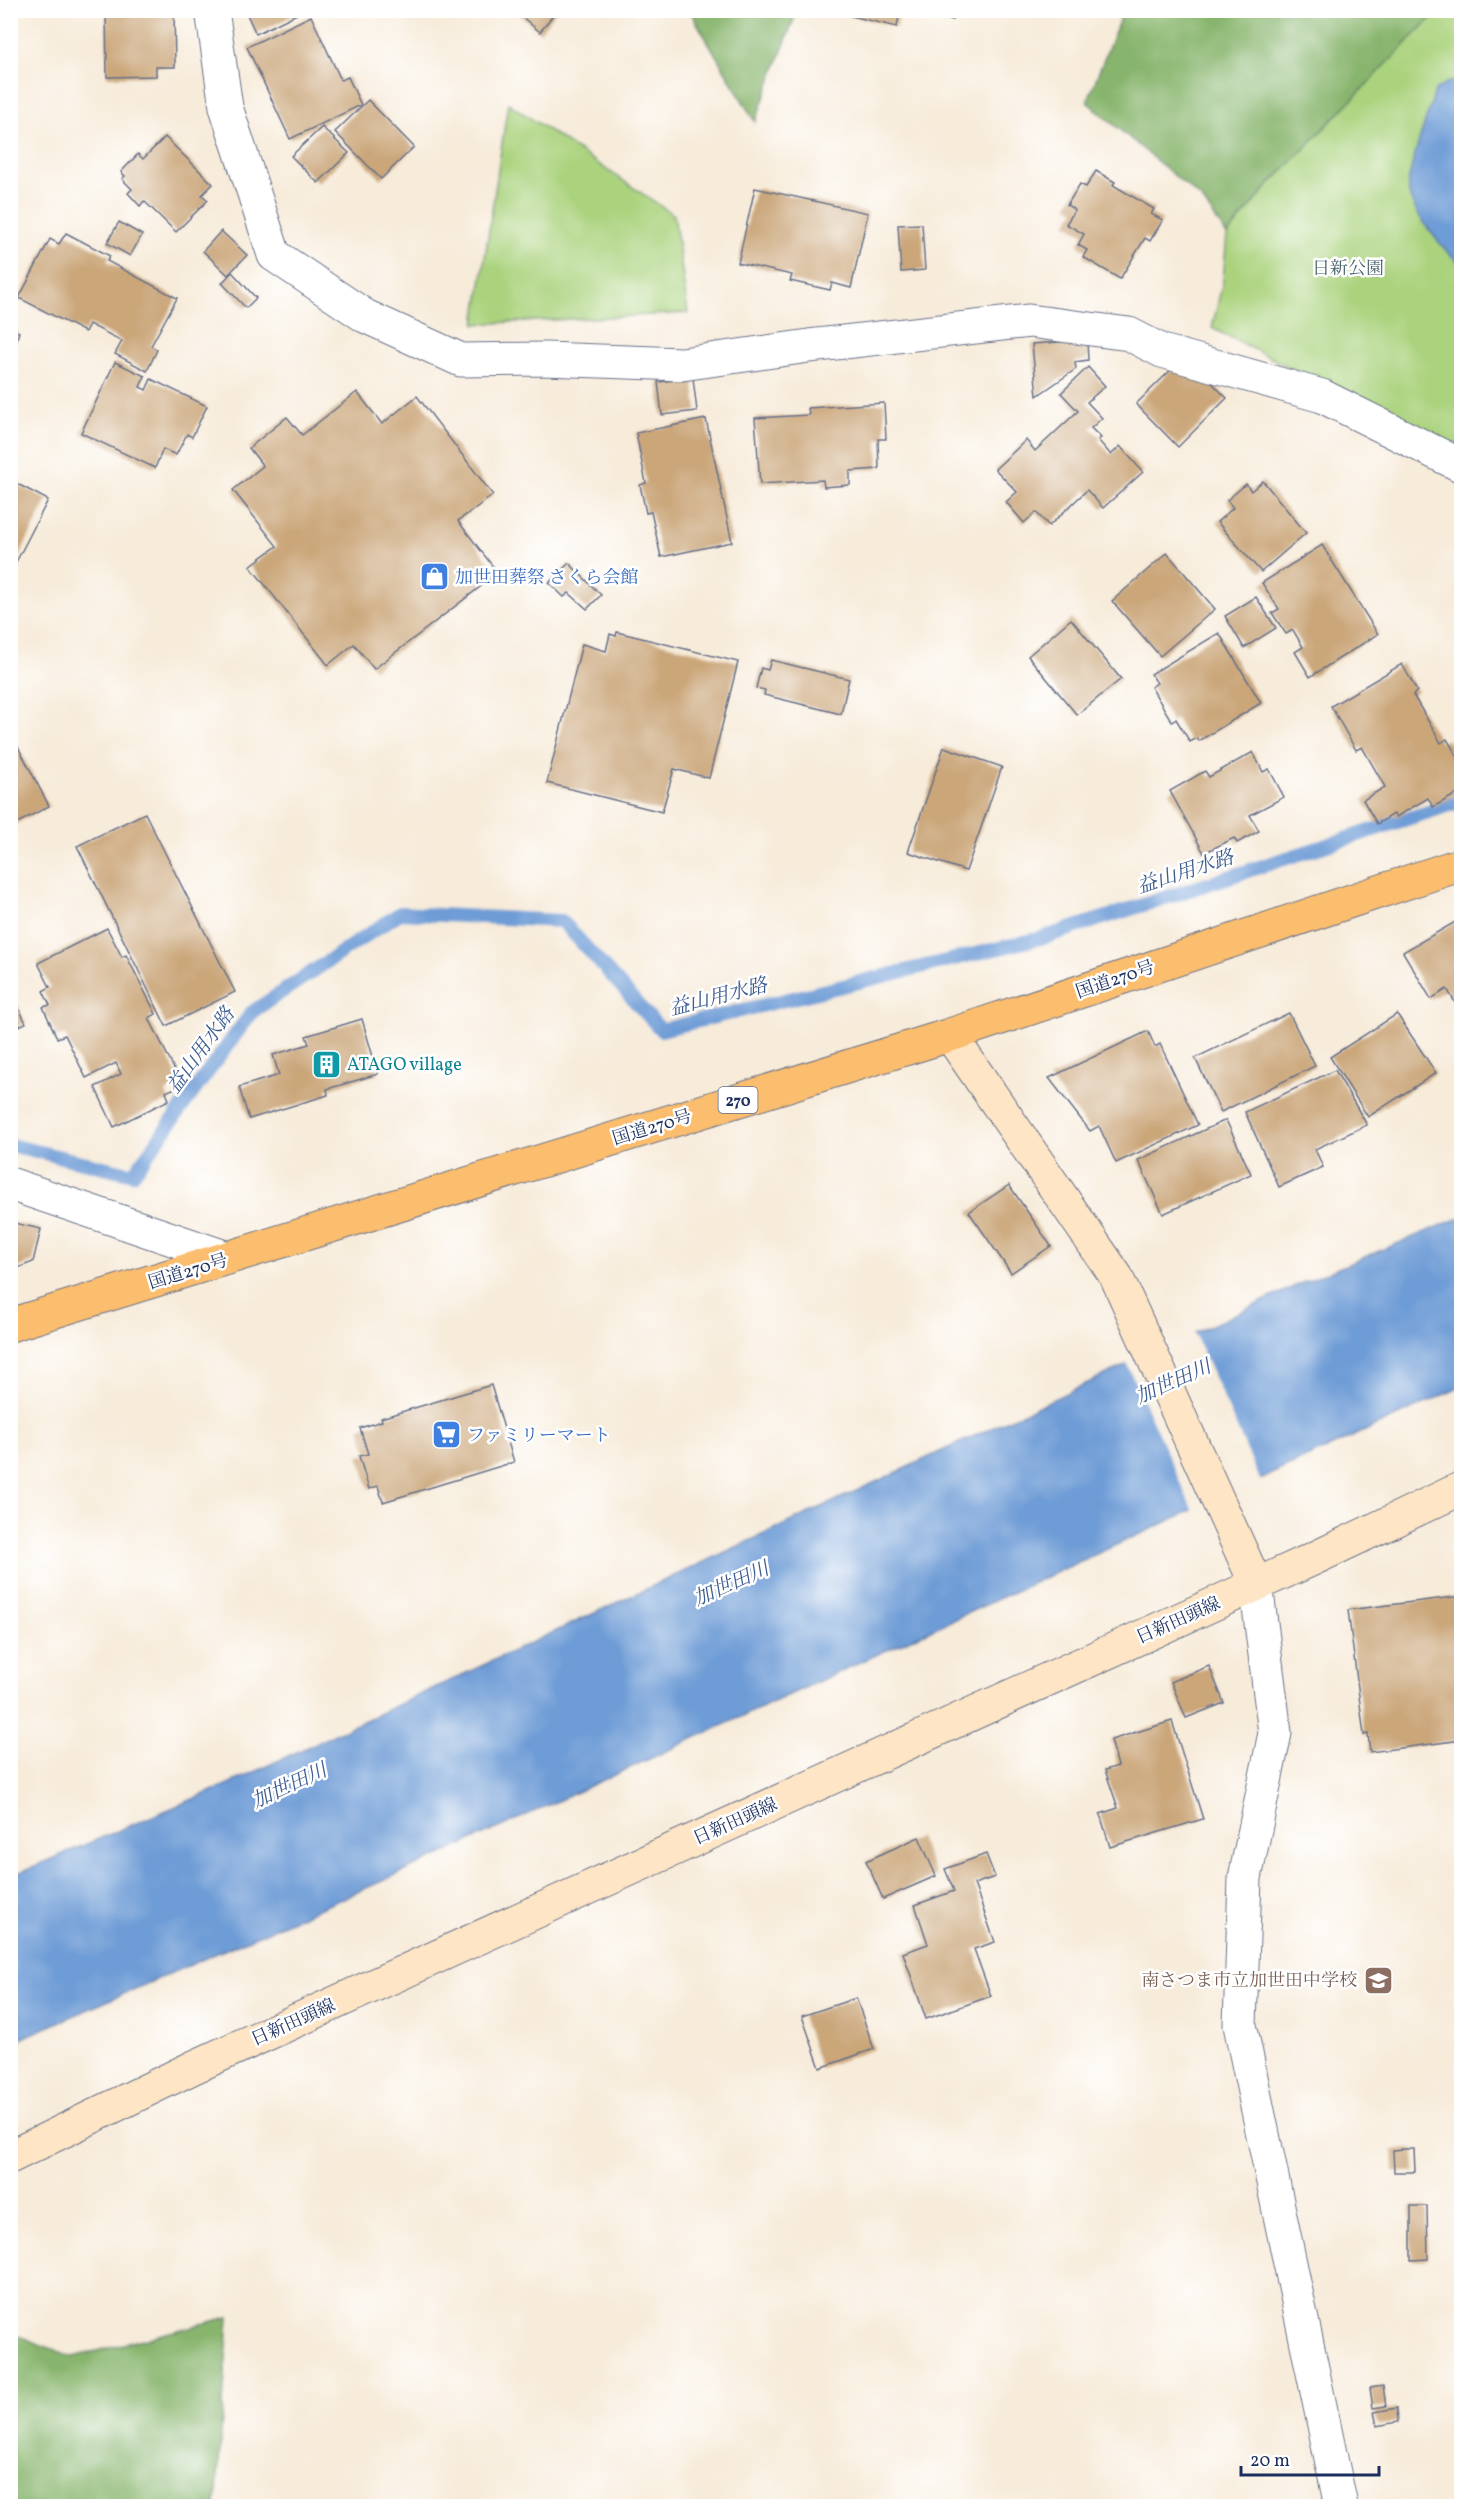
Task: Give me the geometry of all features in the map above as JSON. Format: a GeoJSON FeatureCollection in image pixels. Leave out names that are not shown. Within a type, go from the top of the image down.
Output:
{"type":"FeatureCollection","features":[{"type":"Feature","properties":{"kind":"highway","name":"国道270号"},"geometry":{"type":"LineString","coordinates":[[10,1325],[950,1035],[1461,864]]}},
{"type":"Feature","properties":{"kind":"street"},"geometry":{"type":"LineString","coordinates":[[212,10],[226,107],[274,255],[365,316],[461,360],[545,359],[682,364],[809,346],[1029,321],[1129,334],[1162,351],[1322,396],[1461,466]]}},
{"type":"Feature","properties":{"kind":"street"},"geometry":{"type":"LineString","coordinates":[[950,1035],[1120,1284],[1256,1584],[1275,1732],[1245,1878],[1240,2025],[1341,2506]]}},
{"type":"Feature","properties":{"kind":"street"},"geometry":{"type":"LineString","coordinates":[[10,1184],[228,1258]]}},
{"type":"Feature","properties":{"kind":"street","name":"日新田頭線"},"geometry":{"type":"LineString","coordinates":[[10,2157],[194,2067],[1256,1584],[1461,1488]]}},
{"type":"Feature","properties":{"kind":"green space"},"geometry":{"type":"Polygon","coordinates":[[[1123,10],[1438,11],[1269,185],[1227,235],[1201,198],[1087,102],[1123,10]]]}},
{"type":"Feature","properties":{"kind":"green space"},"geometry":{"type":"Polygon","coordinates":[[[690,11],[797,11],[755,122],[690,11]]]}},
{"type":"Feature","properties":{"kind":"green space","name":"日新公園"},"geometry":{"type":"Polygon","coordinates":[[[1438,11],[1461,11],[1461,455],[1212,328],[1223,281],[1227,235],[1269,185],[1438,11]]]}},
{"type":"Feature","properties":{"kind":"green space"},"geometry":{"type":"Polygon","coordinates":[[[508,103],[674,215],[688,313],[475,324],[508,103]]]}},
{"type":"Feature","properties":{"kind":"green space"},"geometry":{"type":"Polygon","coordinates":[[[229,2317],[216,2506],[11,2506],[11,2333],[73,2357],[229,2317]]]}},
{"type":"Feature","properties":{"kind":"water"},"geometry":{"type":"Polygon","coordinates":[[[1449,82],[1461,82],[1461,265],[1422,219],[1410,198],[1408,189],[1414,156],[1436,89],[1449,82]]]}},
{"type":"Feature","properties":{"kind":"water","name":"加世田川"},"geometry":{"type":"Polygon","coordinates":[[[1461,1217],[1461,1387],[396,1875],[11,2043],[11,1876],[226,1785],[1302,1283],[1461,1217]]]}},
{"type":"Feature","properties":{"kind":"pier"},"geometry":{"type":"Polygon","coordinates":[[[1193,1330],[1261,1482],[1194,1513],[1126,1362],[1193,1330]]]}},
{"type":"Feature","properties":{"kind":"building"},"geometry":{"type":"Polygon","coordinates":[[[106,10],[174,10],[175,67],[156,67],[156,76],[107,77],[106,10]]]}},
{"type":"Feature","properties":{"kind":"building"},"geometry":{"type":"Polygon","coordinates":[[[245,10],[305,10],[256,34],[245,10]]]}},
{"type":"Feature","properties":{"kind":"building"},"geometry":{"type":"Polygon","coordinates":[[[514,10],[557,10],[540,32],[514,10]]]}},
{"type":"Feature","properties":{"kind":"building"},"geometry":{"type":"Polygon","coordinates":[[[848,10],[900,10],[897,27],[847,15],[848,10]]]}},
{"type":"Feature","properties":{"kind":"building"},"geometry":{"type":"Polygon","coordinates":[[[916,10],[955,10],[953,20],[916,10]]]}},
{"type":"Feature","properties":{"kind":"building"},"geometry":{"type":"Polygon","coordinates":[[[311,16],[341,80],[348,77],[361,105],[290,139],[247,47],[311,16]]]}},
{"type":"Feature","properties":{"kind":"building"},"geometry":{"type":"Polygon","coordinates":[[[368,100],[414,147],[381,179],[335,132],[368,100]]]}},
{"type":"Feature","properties":{"kind":"building"},"geometry":{"type":"Polygon","coordinates":[[[322,127],[349,153],[318,183],[291,156],[322,127]]]}},
{"type":"Feature","properties":{"kind":"building"},"geometry":{"type":"Polygon","coordinates":[[[165,137],[213,184],[202,195],[208,200],[176,232],[144,201],[140,206],[128,193],[132,189],[122,179],[125,176],[121,172],[138,154],[143,159],[165,137]]]}},
{"type":"Feature","properties":{"kind":"building"},"geometry":{"type":"Polygon","coordinates":[[[1096,171],[1115,182],[1113,185],[1154,209],[1151,214],[1163,220],[1150,241],[1145,238],[1120,279],[1083,257],[1087,250],[1078,245],[1084,234],[1066,224],[1075,210],[1067,205],[1080,184],[1086,187],[1096,171]]]}},
{"type":"Feature","properties":{"kind":"building"},"geometry":{"type":"Polygon","coordinates":[[[755,188],[868,213],[851,288],[832,283],[830,290],[790,281],[792,275],[738,263],[755,188]]]}},
{"type":"Feature","properties":{"kind":"building"},"geometry":{"type":"Polygon","coordinates":[[[119,222],[142,235],[130,256],[107,243],[119,222]]]}},
{"type":"Feature","properties":{"kind":"building"},"geometry":{"type":"Polygon","coordinates":[[[922,224],[925,270],[901,272],[898,225],[922,224]]]}},
{"type":"Feature","properties":{"kind":"building"},"geometry":{"type":"Polygon","coordinates":[[[221,231],[247,255],[228,275],[203,251],[221,231]]]}},
{"type":"Feature","properties":{"kind":"building"},"geometry":{"type":"Polygon","coordinates":[[[66,233],[110,256],[107,261],[177,298],[151,346],[157,350],[147,371],[115,354],[122,341],[89,324],[85,332],[19,298],[50,239],[59,244],[66,233]]]}},
{"type":"Feature","properties":{"kind":"building"},"geometry":{"type":"Polygon","coordinates":[[[232,272],[256,298],[246,308],[222,283],[232,272]]]}},
{"type":"Feature","properties":{"kind":"building"},"geometry":{"type":"Polygon","coordinates":[[[10,329],[19,332],[13,353],[10,353],[10,329]]]}},
{"type":"Feature","properties":{"kind":"building"},"geometry":{"type":"Polygon","coordinates":[[[1087,340],[1088,360],[1075,362],[1076,369],[1037,396],[1032,344],[1087,340]]]}},
{"type":"Feature","properties":{"kind":"building"},"geometry":{"type":"Polygon","coordinates":[[[115,362],[145,376],[140,387],[146,390],[151,379],[207,406],[192,437],[187,434],[176,455],[163,449],[155,468],[81,433],[115,362]]]}},
{"type":"Feature","properties":{"kind":"building"},"geometry":{"type":"Polygon","coordinates":[[[1177,364],[1194,365],[1227,398],[1178,447],[1136,404],[1177,364]]]}},
{"type":"Feature","properties":{"kind":"building"},"geometry":{"type":"Polygon","coordinates":[[[1088,367],[1105,386],[1087,402],[1102,418],[1091,428],[1101,438],[1098,440],[1111,455],[1120,446],[1143,472],[1103,508],[1087,490],[1049,526],[1036,512],[1024,523],[1006,502],[1017,492],[995,469],[1026,440],[1035,451],[1078,411],[1061,393],[1088,367]]]}},
{"type":"Feature","properties":{"kind":"building"},"geometry":{"type":"Polygon","coordinates":[[[693,378],[697,411],[662,415],[658,382],[693,378]]]}},
{"type":"Feature","properties":{"kind":"building"},"geometry":{"type":"Polygon","coordinates":[[[357,392],[382,424],[417,396],[493,495],[458,521],[498,573],[374,669],[354,644],[328,665],[250,566],[277,546],[233,490],[263,466],[249,448],[287,417],[302,435],[357,392]]]}},
{"type":"Feature","properties":{"kind":"building"},"geometry":{"type":"Polygon","coordinates":[[[884,403],[886,439],[878,439],[879,469],[850,471],[850,485],[824,487],[823,480],[760,484],[755,418],[809,415],[808,408],[884,403]]]}},
{"type":"Feature","properties":{"kind":"building"},"geometry":{"type":"Polygon","coordinates":[[[706,419],[732,542],[661,557],[651,512],[646,513],[640,485],[646,483],[636,433],[706,419]]]}},
{"type":"Feature","properties":{"kind":"building"},"geometry":{"type":"Polygon","coordinates":[[[10,480],[48,500],[14,566],[10,565],[10,480]]]}},
{"type":"Feature","properties":{"kind":"building"},"geometry":{"type":"Polygon","coordinates":[[[1263,481],[1306,533],[1261,572],[1217,522],[1233,508],[1227,500],[1246,484],[1251,491],[1263,481]]]}},
{"type":"Feature","properties":{"kind":"building"},"geometry":{"type":"Polygon","coordinates":[[[1322,545],[1378,634],[1310,677],[1295,652],[1303,647],[1293,630],[1286,634],[1272,613],[1279,609],[1262,583],[1322,545]]]}},
{"type":"Feature","properties":{"kind":"building"},"geometry":{"type":"Polygon","coordinates":[[[1167,553],[1215,609],[1160,656],[1112,601],[1167,553]]]}},
{"type":"Feature","properties":{"kind":"building"},"geometry":{"type":"Polygon","coordinates":[[[569,563],[601,595],[587,609],[569,593],[564,597],[549,583],[569,563]]]}},
{"type":"Feature","properties":{"kind":"building"},"geometry":{"type":"Polygon","coordinates":[[[1256,597],[1276,628],[1244,648],[1225,616],[1256,597]]]}},
{"type":"Feature","properties":{"kind":"building"},"geometry":{"type":"Polygon","coordinates":[[[1071,619],[1121,679],[1077,715],[1028,656],[1071,619]]]}},
{"type":"Feature","properties":{"kind":"building"},"geometry":{"type":"Polygon","coordinates":[[[617,632],[738,662],[709,778],[674,769],[662,812],[547,783],[582,644],[606,651],[610,634],[616,636],[617,632]]]}},
{"type":"Feature","properties":{"kind":"building"},"geometry":{"type":"Polygon","coordinates":[[[1219,633],[1261,703],[1199,741],[1197,738],[1190,742],[1176,719],[1172,722],[1151,687],[1157,683],[1151,674],[1219,633]]]}},
{"type":"Feature","properties":{"kind":"building"},"geometry":{"type":"Polygon","coordinates":[[[771,660],[849,679],[841,714],[764,695],[765,690],[756,688],[761,668],[768,670],[771,660]]]}},
{"type":"Feature","properties":{"kind":"building"},"geometry":{"type":"Polygon","coordinates":[[[1402,664],[1417,691],[1413,695],[1441,743],[1447,739],[1462,764],[1462,791],[1433,807],[1428,798],[1396,817],[1394,814],[1377,824],[1363,800],[1385,787],[1362,747],[1356,750],[1331,706],[1402,664]]]}},
{"type":"Feature","properties":{"kind":"building"},"geometry":{"type":"Polygon","coordinates":[[[17,745],[49,806],[10,827],[10,748],[17,745]]]}},
{"type":"Feature","properties":{"kind":"building"},"geometry":{"type":"Polygon","coordinates":[[[944,747],[1002,767],[966,871],[908,852],[944,747]]]}},
{"type":"Feature","properties":{"kind":"building"},"geometry":{"type":"Polygon","coordinates":[[[1253,752],[1263,772],[1269,769],[1284,797],[1250,815],[1259,831],[1237,843],[1234,838],[1204,853],[1170,791],[1205,771],[1209,777],[1253,752]]]}},
{"type":"Feature","properties":{"kind":"building"},"geometry":{"type":"Polygon","coordinates":[[[145,813],[235,992],[166,1026],[77,846],[145,813]]]}},
{"type":"Feature","properties":{"kind":"building"},"geometry":{"type":"Polygon","coordinates":[[[1462,918],[1462,1014],[1447,989],[1431,999],[1403,952],[1462,918]]]}},
{"type":"Feature","properties":{"kind":"building"},"geometry":{"type":"Polygon","coordinates":[[[107,928],[122,957],[126,955],[156,1014],[149,1018],[182,1085],[166,1092],[169,1100],[114,1127],[95,1087],[121,1074],[116,1063],[86,1078],[65,1035],[57,1038],[43,1007],[50,1005],[43,991],[50,987],[38,963],[107,928]]]}},
{"type":"Feature","properties":{"kind":"building"},"geometry":{"type":"Polygon","coordinates":[[[10,990],[26,1023],[10,1030],[10,990]]]}},
{"type":"Feature","properties":{"kind":"building"},"geometry":{"type":"Polygon","coordinates":[[[1289,1013],[1315,1066],[1221,1112],[1195,1058],[1289,1013]]]}},
{"type":"Feature","properties":{"kind":"building"},"geometry":{"type":"Polygon","coordinates":[[[1397,1014],[1436,1073],[1368,1117],[1330,1057],[1397,1014]]]}},
{"type":"Feature","properties":{"kind":"building","name":"ATAGO village"},"geometry":{"type":"Polygon","coordinates":[[[362,1019],[378,1074],[327,1089],[328,1095],[249,1119],[239,1087],[279,1075],[273,1055],[309,1044],[306,1036],[362,1019]]]}},
{"type":"Feature","properties":{"kind":"building"},"geometry":{"type":"Polygon","coordinates":[[[1148,1031],[1155,1047],[1160,1044],[1198,1125],[1116,1163],[1099,1126],[1090,1131],[1049,1078],[1148,1031]]]}},
{"type":"Feature","properties":{"kind":"building"},"geometry":{"type":"Polygon","coordinates":[[[1335,1070],[1367,1125],[1315,1149],[1323,1167],[1279,1187],[1245,1112],[1335,1070]]]}},
{"type":"Feature","properties":{"kind":"building"},"geometry":{"type":"Polygon","coordinates":[[[1226,1120],[1251,1174],[1163,1214],[1138,1160],[1226,1120]]]}},
{"type":"Feature","properties":{"kind":"building"},"geometry":{"type":"Polygon","coordinates":[[[1009,1185],[1051,1246],[1011,1273],[969,1212],[1009,1185]]]}},
{"type":"Feature","properties":{"kind":"building"},"geometry":{"type":"Polygon","coordinates":[[[10,1222],[41,1229],[33,1262],[10,1271],[10,1222]]]}},
{"type":"Feature","properties":{"kind":"building"},"geometry":{"type":"Polygon","coordinates":[[[491,1385],[514,1462],[383,1502],[378,1486],[369,1489],[359,1456],[368,1454],[360,1428],[382,1421],[381,1418],[491,1385]]]}},
{"type":"Feature","properties":{"kind":"building"},"geometry":{"type":"Polygon","coordinates":[[[1462,1596],[1462,1740],[1370,1752],[1368,1734],[1364,1735],[1348,1610],[1462,1596]]]}},
{"type":"Feature","properties":{"kind":"building"},"geometry":{"type":"Polygon","coordinates":[[[1209,1666],[1224,1703],[1186,1718],[1171,1682],[1209,1666]]]}},
{"type":"Feature","properties":{"kind":"building"},"geometry":{"type":"Polygon","coordinates":[[[1172,1721],[1203,1819],[1110,1847],[1100,1814],[1118,1808],[1105,1770],[1118,1766],[1111,1740],[1172,1721]]]}},
{"type":"Feature","properties":{"kind":"building"},"geometry":{"type":"Polygon","coordinates":[[[919,1837],[936,1876],[883,1899],[866,1861],[919,1837]]]}},
{"type":"Feature","properties":{"kind":"building"},"geometry":{"type":"Polygon","coordinates":[[[986,1854],[995,1877],[974,1884],[995,1942],[974,1949],[991,1996],[926,2019],[903,1953],[928,1944],[915,1905],[954,1891],[945,1869],[986,1854]]]}},
{"type":"Feature","properties":{"kind":"building"},"geometry":{"type":"Polygon","coordinates":[[[856,1998],[874,2049],[820,2068],[802,2016],[856,1998]]]}},
{"type":"Feature","properties":{"kind":"building"},"geometry":{"type":"Polygon","coordinates":[[[1414,2149],[1415,2172],[1394,2172],[1393,2150],[1414,2149]]]}},
{"type":"Feature","properties":{"kind":"building"},"geometry":{"type":"Polygon","coordinates":[[[1411,2206],[1427,2206],[1428,2259],[1411,2260],[1411,2206]]]}},
{"type":"Feature","properties":{"kind":"building"},"geometry":{"type":"Polygon","coordinates":[[[1383,2386],[1386,2406],[1373,2408],[1370,2388],[1383,2386]]]}},
{"type":"Feature","properties":{"kind":"building"},"geometry":{"type":"Polygon","coordinates":[[[1397,2408],[1398,2422],[1377,2426],[1374,2412],[1397,2408]]]}},
{"type":"Feature","properties":{"kind":"waterway","name":"益山用水路"},"geometry":{"type":"LineString","coordinates":[[10,1145],[133,1174],[252,1012],[400,913],[562,921],[661,1030],[1045,937],[1462,801]]}},
{"type":"Feature","properties":{"kind":"place","name":"加世田葬祭 さくら会館"},"geometry":{"type":"Point","coordinates":[434,577]}},
{"type":"Feature","properties":{"kind":"place","name":"ATAGO village"},"geometry":{"type":"Point","coordinates":[326,1064]}},
{"type":"Feature","properties":{"kind":"place","name":"ファミリーマート"},"geometry":{"type":"Point","coordinates":[446,1435]}},
{"type":"Feature","properties":{"kind":"place","name":"南さつま市立加世田中学校"},"geometry":{"type":"Point","coordinates":[1378,1980]}}]}
